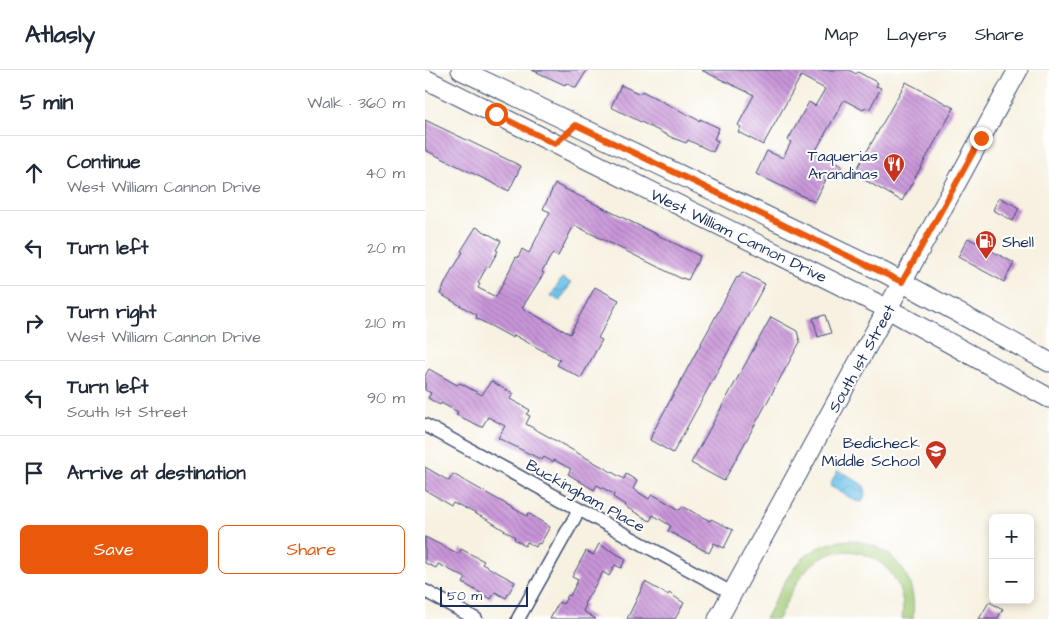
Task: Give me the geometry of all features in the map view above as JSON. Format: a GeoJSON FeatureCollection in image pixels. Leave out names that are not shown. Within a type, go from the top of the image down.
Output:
{"type":"FeatureCollection","features":[{"type":"Feature","properties":{"kind":"main road","name":"West William Cannon Drive"},"geometry":{"type":"LineString","coordinates":[[461,70],[902,282],[1049,362]]}},
{"type":"Feature","properties":{"kind":"main road","name":"South 1st Street"},"geometry":{"type":"LineString","coordinates":[[718,619],[1018,70]]}},
{"type":"Feature","properties":{"kind":"main road","name":"West William Cannon Drive"},"geometry":{"type":"LineString","coordinates":[[425,79],[888,310],[1049,398]]}},
{"type":"Feature","properties":{"kind":"main road"},"geometry":{"type":"LineString","coordinates":[[555,144],[576,125]]}},
{"type":"Feature","properties":{"kind":"street","name":"Buckingham Place"},"geometry":{"type":"LineString","coordinates":[[425,425],[732,593]]}},
{"type":"Feature","properties":{"kind":"street"},"geometry":{"type":"LineString","coordinates":[[518,619],[579,510]]}},
{"type":"Feature","properties":{"kind":"street"},"geometry":{"type":"LineString","coordinates":[[425,591],[476,619]]}},
{"type":"Feature","properties":{"kind":"green space"},"geometry":{"type":"Polygon","coordinates":[[[850,540],[879,548],[899,565],[907,576],[911,589],[913,619],[902,619],[903,601],[898,585],[890,572],[878,561],[863,554],[848,551],[831,554],[815,562],[798,581],[778,619],[765,619],[787,578],[806,556],[818,548],[850,540]]]}},
{"type":"Feature","properties":{"kind":"water"},"geometry":{"type":"Polygon","coordinates":[[[562,278],[571,283],[560,301],[551,296],[562,278]]]}},
{"type":"Feature","properties":{"kind":"water"},"geometry":{"type":"Polygon","coordinates":[[[837,471],[846,474],[864,486],[866,493],[862,502],[856,501],[830,486],[837,471]]]}},
{"type":"Feature","properties":{"kind":"building"},"geometry":{"type":"Polygon","coordinates":[[[532,70],[587,70],[576,88],[532,70]]]}},
{"type":"Feature","properties":{"kind":"building"},"geometry":{"type":"Polygon","coordinates":[[[701,70],[849,70],[856,74],[858,72],[878,83],[876,86],[881,88],[869,110],[865,107],[863,110],[844,100],[815,152],[842,166],[835,179],[828,175],[815,202],[756,174],[767,151],[783,158],[791,142],[788,140],[809,102],[815,106],[825,89],[801,76],[763,145],[738,132],[741,127],[738,125],[754,95],[701,70]]]}},
{"type":"Feature","properties":{"kind":"building"},"geometry":{"type":"Polygon","coordinates":[[[906,82],[954,108],[902,201],[854,174],[906,82]]]}},
{"type":"Feature","properties":{"kind":"building"},"geometry":{"type":"Polygon","coordinates":[[[621,85],[640,94],[642,91],[700,121],[700,119],[719,128],[714,139],[718,141],[713,152],[688,140],[686,143],[673,138],[611,107],[621,85]]]}},
{"type":"Feature","properties":{"kind":"building"},"geometry":{"type":"Polygon","coordinates":[[[425,120],[521,166],[509,191],[425,150],[425,120]]]}},
{"type":"Feature","properties":{"kind":"building"},"geometry":{"type":"Polygon","coordinates":[[[555,184],[700,256],[688,280],[682,279],[574,225],[558,256],[553,254],[551,256],[542,272],[544,273],[522,308],[570,334],[595,287],[619,300],[598,338],[602,340],[581,378],[557,365],[560,360],[514,335],[513,338],[476,318],[477,315],[440,294],[463,252],[461,251],[476,227],[501,241],[496,250],[498,251],[478,283],[480,284],[478,288],[496,297],[522,249],[529,253],[550,212],[543,209],[555,184]]]}},
{"type":"Feature","properties":{"kind":"building"},"geometry":{"type":"Polygon","coordinates":[[[999,197],[1019,208],[1013,221],[993,210],[999,197]]]}},
{"type":"Feature","properties":{"kind":"building","name":"Shell"},"geometry":{"type":"Polygon","coordinates":[[[968,238],[1014,263],[1004,282],[958,257],[968,238]]]}},
{"type":"Feature","properties":{"kind":"building"},"geometry":{"type":"Polygon","coordinates":[[[742,272],[765,284],[673,453],[650,440],[652,434],[737,277],[739,278],[742,272]]]}},
{"type":"Feature","properties":{"kind":"building"},"geometry":{"type":"Polygon","coordinates":[[[825,315],[831,333],[818,337],[813,318],[825,315]]]}},
{"type":"Feature","properties":{"kind":"building"},"geometry":{"type":"Polygon","coordinates":[[[771,317],[797,331],[800,342],[724,481],[691,463],[771,317]]]}},
{"type":"Feature","properties":{"kind":"building"},"geometry":{"type":"Polygon","coordinates":[[[429,369],[457,385],[460,383],[482,395],[491,381],[513,394],[510,399],[530,410],[526,414],[530,416],[526,424],[624,479],[626,474],[637,481],[633,489],[649,499],[652,494],[680,510],[682,506],[710,521],[711,519],[733,530],[724,548],[714,543],[709,553],[668,531],[671,526],[653,515],[650,521],[624,506],[613,497],[614,494],[597,485],[594,490],[568,474],[571,469],[554,460],[553,462],[544,457],[542,460],[498,438],[505,426],[488,417],[482,427],[456,415],[458,412],[428,398],[431,393],[425,390],[425,376],[429,369]]]}},
{"type":"Feature","properties":{"kind":"building"},"geometry":{"type":"Polygon","coordinates":[[[425,467],[449,481],[453,474],[527,516],[528,513],[550,527],[540,544],[538,543],[536,547],[527,542],[525,546],[514,539],[515,537],[488,520],[453,502],[451,505],[425,490],[425,467]]]}},
{"type":"Feature","properties":{"kind":"building"},"geometry":{"type":"Polygon","coordinates":[[[425,537],[459,554],[461,549],[484,561],[482,564],[515,582],[506,598],[495,592],[491,599],[463,583],[466,578],[438,564],[436,568],[425,563],[425,537]]]}},
{"type":"Feature","properties":{"kind":"building"},"geometry":{"type":"Polygon","coordinates":[[[599,544],[626,559],[621,568],[615,565],[609,576],[603,572],[584,604],[586,605],[583,611],[596,619],[550,619],[559,602],[563,604],[568,595],[570,596],[578,580],[572,577],[586,551],[593,555],[599,544]]]}},
{"type":"Feature","properties":{"kind":"building"},"geometry":{"type":"Polygon","coordinates":[[[645,582],[668,595],[669,593],[684,603],[675,619],[627,619],[645,582]]]}},
{"type":"Feature","properties":{"kind":"building"},"geometry":{"type":"Polygon","coordinates":[[[989,602],[989,604],[1003,609],[997,619],[979,619],[989,602]]]}},
{"type":"Feature","properties":{"kind":"place","name":"Taquerias Arandinas"},"geometry":{"type":"Point","coordinates":[894,183]}},
{"type":"Feature","properties":{"kind":"place","name":"Shell"},"geometry":{"type":"Point","coordinates":[986,260]}},
{"type":"Feature","properties":{"kind":"place","name":"Bedicheck Middle School"},"geometry":{"type":"Point","coordinates":[936,470]}},
{"type":"Feature","properties":{"kind":"route"},"geometry":{"type":"LineString","coordinates":[[496,114],[555,144],[576,125],[833,247],[902,282],[981,138]]}}]}
